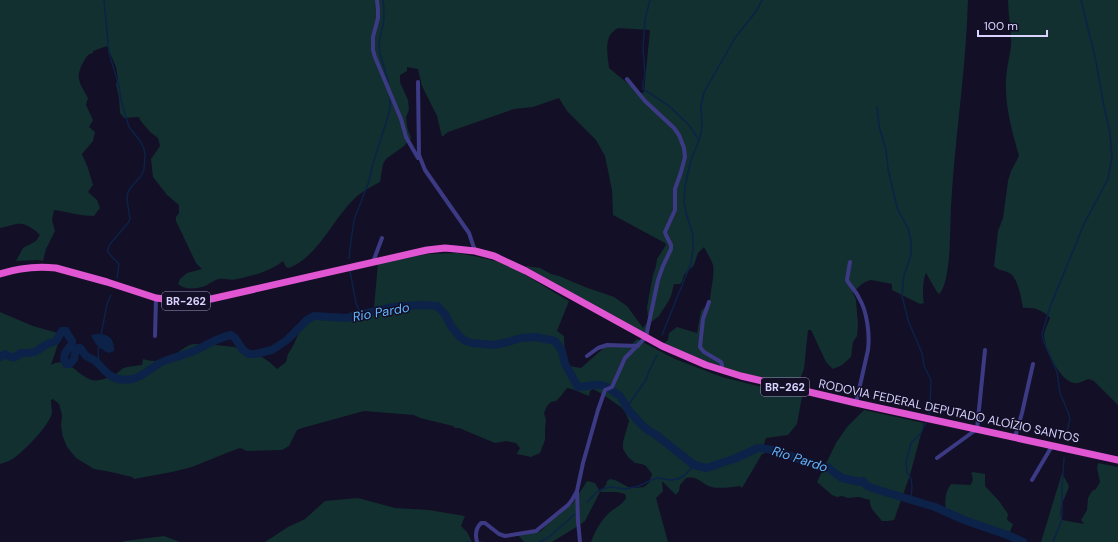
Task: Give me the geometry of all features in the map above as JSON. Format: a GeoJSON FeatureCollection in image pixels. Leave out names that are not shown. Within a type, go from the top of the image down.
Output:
{"type":"FeatureCollection","features":[{"type":"Feature","properties":{"kind":"highway","name":"RODOVIA FEDERAL DEPUTADO ALOÍZIO SANTOS"},"geometry":{"type":"LineString","coordinates":[[0,274],[22,269],[48,267],[56,268],[107,282],[156,298],[187,302],[211,299],[406,254],[436,249],[475,251],[494,256],[526,271],[646,338],[692,360],[722,370],[856,403],[1118,460]]}},
{"type":"Feature","properties":{"kind":"street"},"geometry":{"type":"LineString","coordinates":[[376,0],[378,18],[373,37],[373,50],[375,58],[401,119],[406,137],[422,163]]}},
{"type":"Feature","properties":{"kind":"street"},"geometry":{"type":"LineString","coordinates":[[580,542],[577,491],[583,463],[605,390],[612,387],[625,358],[646,338],[658,280],[671,249],[671,245],[665,232],[675,210],[675,189],[684,157],[684,148],[679,135],[674,128],[645,100],[627,79]]}},
{"type":"Feature","properties":{"kind":"street"},"geometry":{"type":"LineString","coordinates":[[418,82],[418,156],[433,181],[469,233],[475,251]]}},
{"type":"Feature","properties":{"kind":"street"},"geometry":{"type":"LineString","coordinates":[[373,262],[382,238]]}},
{"type":"Feature","properties":{"kind":"street"},"geometry":{"type":"LineString","coordinates":[[850,262],[847,280],[860,299],[864,310],[869,337],[868,350],[856,403]]}},
{"type":"Feature","properties":{"kind":"street"},"geometry":{"type":"LineString","coordinates":[[156,298],[156,336]]}},
{"type":"Feature","properties":{"kind":"street"},"geometry":{"type":"LineString","coordinates":[[708,302],[703,319],[700,347],[704,352],[721,362],[722,370]]}},
{"type":"Feature","properties":{"kind":"street"},"geometry":{"type":"LineString","coordinates":[[587,356],[598,348],[607,345],[638,346]]}},
{"type":"Feature","properties":{"kind":"street"},"geometry":{"type":"LineString","coordinates":[[937,458],[977,429],[985,350]]}},
{"type":"Feature","properties":{"kind":"street"},"geometry":{"type":"LineString","coordinates":[[1015,437],[1033,364]]}},
{"type":"Feature","properties":{"kind":"street"},"geometry":{"type":"LineString","coordinates":[[1032,480],[1052,445]]}},
{"type":"Feature","properties":{"kind":"street"},"geometry":{"type":"LineString","coordinates":[[477,542],[476,531],[481,523],[485,523],[499,534],[505,536],[536,531],[568,505],[577,491]]}},
{"type":"Feature","properties":{"kind":"green space"},"geometry":{"type":"Polygon","coordinates":[[[0,0],[968,0],[967,30],[953,178],[949,259],[945,284],[939,294],[926,273],[923,287],[924,303],[920,304],[892,290],[892,284],[871,280],[863,283],[853,293],[856,300],[858,325],[857,336],[853,342],[851,357],[842,365],[833,369],[826,362],[811,330],[808,330],[804,369],[797,387],[723,368],[663,344],[668,340],[669,333],[677,327],[697,333],[701,311],[710,302],[713,273],[713,265],[704,247],[698,253],[694,265],[684,275],[682,282],[680,284],[674,284],[668,302],[659,316],[650,323],[647,336],[525,266],[540,268],[551,274],[614,297],[627,306],[643,328],[648,318],[647,307],[657,259],[666,245],[665,243],[613,215],[612,190],[605,156],[596,140],[567,111],[559,98],[533,107],[514,109],[448,132],[442,137],[437,116],[422,86],[418,69],[407,67],[407,71],[400,75],[400,82],[408,100],[409,110],[406,117],[407,127],[411,138],[404,146],[386,159],[383,164],[380,182],[363,191],[354,199],[309,255],[289,268],[286,267],[283,261],[255,275],[235,280],[219,279],[205,286],[194,288],[187,288],[178,284],[180,279],[187,273],[202,269],[196,263],[176,221],[176,217],[179,213],[179,205],[167,195],[153,177],[151,159],[160,146],[158,138],[150,132],[139,117],[124,118],[120,113],[116,84],[118,79],[116,67],[107,46],[93,51],[93,53],[87,56],[79,72],[79,80],[88,98],[86,105],[93,120],[89,127],[95,132],[93,141],[82,154],[93,185],[88,192],[97,200],[100,208],[94,216],[79,215],[54,210],[52,220],[55,231],[46,249],[43,261],[16,261],[23,248],[36,241],[40,235],[35,230],[23,224],[14,224],[0,228],[0,0]],[[618,28],[610,35],[608,39],[607,51],[609,68],[631,86],[639,95],[644,92],[650,30],[618,28]]]}},
{"type":"Feature","properties":{"kind":"green space"},"geometry":{"type":"Polygon","coordinates":[[[1008,0],[1118,0],[1118,405],[1094,381],[1089,379],[1074,383],[1064,377],[1054,364],[1045,342],[1045,329],[1050,318],[1038,310],[1023,308],[1014,277],[994,266],[998,231],[1003,218],[1008,181],[1011,171],[1019,156],[1010,122],[1006,97],[1007,67],[1011,46],[1008,0]]]}},
{"type":"Feature","properties":{"kind":"green space"},"geometry":{"type":"Polygon","coordinates":[[[458,253],[488,259],[507,265],[569,301],[557,331],[564,336],[565,358],[569,366],[581,368],[607,345],[631,345],[637,339],[675,359],[722,377],[802,397],[797,424],[788,435],[766,438],[764,444],[766,446],[764,454],[762,454],[742,488],[740,486],[715,488],[690,477],[686,478],[680,485],[679,491],[676,495],[662,481],[663,491],[656,498],[668,542],[591,542],[596,530],[604,519],[626,498],[625,494],[617,492],[600,492],[606,485],[607,481],[610,479],[615,480],[628,487],[644,487],[649,483],[652,474],[646,466],[635,463],[628,457],[623,449],[623,442],[629,421],[625,412],[621,407],[593,389],[590,391],[589,396],[567,388],[556,401],[551,402],[547,406],[544,413],[546,420],[545,440],[540,453],[531,457],[517,454],[520,448],[516,443],[506,441],[495,443],[459,428],[420,418],[414,415],[364,411],[297,430],[289,446],[282,450],[247,451],[240,448],[192,467],[134,479],[132,477],[94,469],[76,458],[67,447],[63,437],[61,426],[62,415],[59,404],[53,399],[51,400],[52,412],[42,430],[18,455],[11,460],[0,464],[0,312],[33,326],[58,333],[59,341],[51,365],[57,363],[67,364],[92,380],[104,379],[130,366],[142,365],[143,359],[156,361],[165,359],[173,356],[187,346],[194,344],[242,349],[260,356],[277,369],[286,362],[288,354],[303,324],[309,317],[317,316],[341,319],[353,311],[374,308],[378,263],[428,254],[458,253]]]}},
{"type":"Feature","properties":{"kind":"green space"},"geometry":{"type":"Polygon","coordinates":[[[864,410],[924,423],[910,475],[894,520],[882,521],[872,508],[870,500],[859,497],[837,497],[832,495],[817,482],[836,443],[847,427],[864,410]]]}},
{"type":"Feature","properties":{"kind":"green space"},"geometry":{"type":"Polygon","coordinates":[[[1098,463],[1118,467],[1118,542],[1041,542],[1062,473],[1069,486],[1061,507],[1062,520],[1084,524],[1081,520],[1087,510],[1088,498],[1100,482],[1097,468],[1098,463]]]}},
{"type":"Feature","properties":{"kind":"green space"},"geometry":{"type":"Polygon","coordinates":[[[971,473],[985,474],[985,486],[999,501],[1008,514],[1007,520],[1013,524],[1008,537],[946,514],[946,495],[951,484],[970,485],[973,479],[971,473]]]}},
{"type":"Feature","properties":{"kind":"green space"},"geometry":{"type":"Polygon","coordinates":[[[587,481],[595,483],[600,492],[585,521],[552,542],[524,542],[517,534],[541,531],[551,520],[573,503],[587,481]]]}},
{"type":"Feature","properties":{"kind":"green space"},"geometry":{"type":"Polygon","coordinates":[[[358,498],[395,508],[429,510],[465,516],[461,526],[467,532],[472,542],[265,542],[288,527],[305,519],[325,501],[358,498]]]}},
{"type":"Feature","properties":{"kind":"green space"},"geometry":{"type":"Polygon","coordinates":[[[164,536],[180,542],[122,542],[125,541],[164,536]]]}},
{"type":"Feature","properties":{"kind":"water"},"geometry":{"type":"Polygon","coordinates":[[[97,334],[108,336],[112,340],[114,351],[109,353],[98,346],[91,335],[97,334]]]}},
{"type":"Feature","properties":{"kind":"waterway"},"geometry":{"type":"LineString","coordinates":[[104,0],[109,53],[119,86],[121,100],[129,127],[141,142],[145,155],[144,169],[141,176],[128,192],[127,199],[130,219],[110,244],[108,249],[108,252],[119,264],[117,278]]}},
{"type":"Feature","properties":{"kind":"waterway"},"geometry":{"type":"LineString","coordinates":[[383,0],[384,19],[379,46],[388,82]]}},
{"type":"Feature","properties":{"kind":"waterway"},"geometry":{"type":"LineString","coordinates":[[650,0],[645,20],[643,48],[645,76],[643,89],[669,106],[689,125],[699,140]]}},
{"type":"Feature","properties":{"kind":"waterway"},"geometry":{"type":"LineString","coordinates":[[662,335],[691,263],[693,235],[684,201],[685,186],[691,160],[701,133],[701,106],[704,92],[735,38],[757,10],[762,0]]}},
{"type":"Feature","properties":{"kind":"waterway"},"geometry":{"type":"LineString","coordinates":[[1065,439],[1070,419],[1060,393],[1057,372],[1043,340],[1042,334],[1050,307],[1084,224],[1108,179],[1112,157],[1110,133],[1095,57],[1081,0]]}},
{"type":"Feature","properties":{"kind":"waterway"},"geometry":{"type":"LineString","coordinates":[[349,259],[354,220],[369,181],[389,113],[390,96]]}},
{"type":"Feature","properties":{"kind":"waterway"},"geometry":{"type":"LineString","coordinates":[[877,106],[879,126],[886,150],[888,169],[896,203],[898,210],[908,228],[911,241],[911,255],[904,275],[902,296],[909,323],[922,353],[924,366],[931,380],[929,414]]}},
{"type":"Feature","properties":{"kind":"waterway"},"geometry":{"type":"LineString","coordinates":[[350,271],[356,303],[361,315]]}},
{"type":"Feature","properties":{"kind":"waterway"},"geometry":{"type":"LineString","coordinates":[[101,335],[107,304],[111,295]]}},
{"type":"Feature","properties":{"kind":"waterway","name":"Rio Pardo"},"geometry":{"type":"LineString","coordinates":[[0,357],[5,354],[13,357],[20,353],[35,352],[47,344],[56,341],[62,331],[66,331],[72,341],[72,344],[64,356],[66,364],[70,364],[74,359],[76,349],[80,348],[86,356],[94,360],[106,372],[115,378],[124,380],[133,379],[163,362],[192,352],[225,336],[231,335],[235,338],[243,350],[249,354],[255,354],[272,350],[287,340],[307,320],[314,316],[347,318],[402,306],[437,306],[445,314],[451,326],[460,337],[472,343],[494,345],[521,338],[535,337],[555,341],[562,351],[565,364],[578,387],[594,385],[607,387],[620,396],[629,411],[643,426],[694,465],[707,468],[734,459],[758,448],[773,450],[812,463],[818,467],[828,467],[842,478],[860,482],[863,481],[866,485],[872,488],[935,507],[964,520],[1023,542]]}},
{"type":"Feature","properties":{"kind":"waterway"},"geometry":{"type":"LineString","coordinates":[[99,345],[99,364]]}},
{"type":"Feature","properties":{"kind":"waterway"},"geometry":{"type":"LineString","coordinates":[[627,407],[646,380],[657,355]]}},
{"type":"Feature","properties":{"kind":"waterway"},"geometry":{"type":"LineString","coordinates":[[911,499],[912,486],[911,479],[907,472],[906,462],[911,443],[921,433],[927,421]]}},
{"type":"Feature","properties":{"kind":"waterway"},"geometry":{"type":"LineString","coordinates":[[1053,542],[1061,522],[1062,515],[1064,458]]}},
{"type":"Feature","properties":{"kind":"waterway"},"geometry":{"type":"LineString","coordinates":[[587,502],[598,491],[605,488],[611,487],[625,489],[639,486],[658,478],[671,480],[678,479],[684,476],[694,465]]}},
{"type":"Feature","properties":{"kind":"waterway"},"geometry":{"type":"LineString","coordinates":[[540,542],[549,537],[575,514]]}}]}
